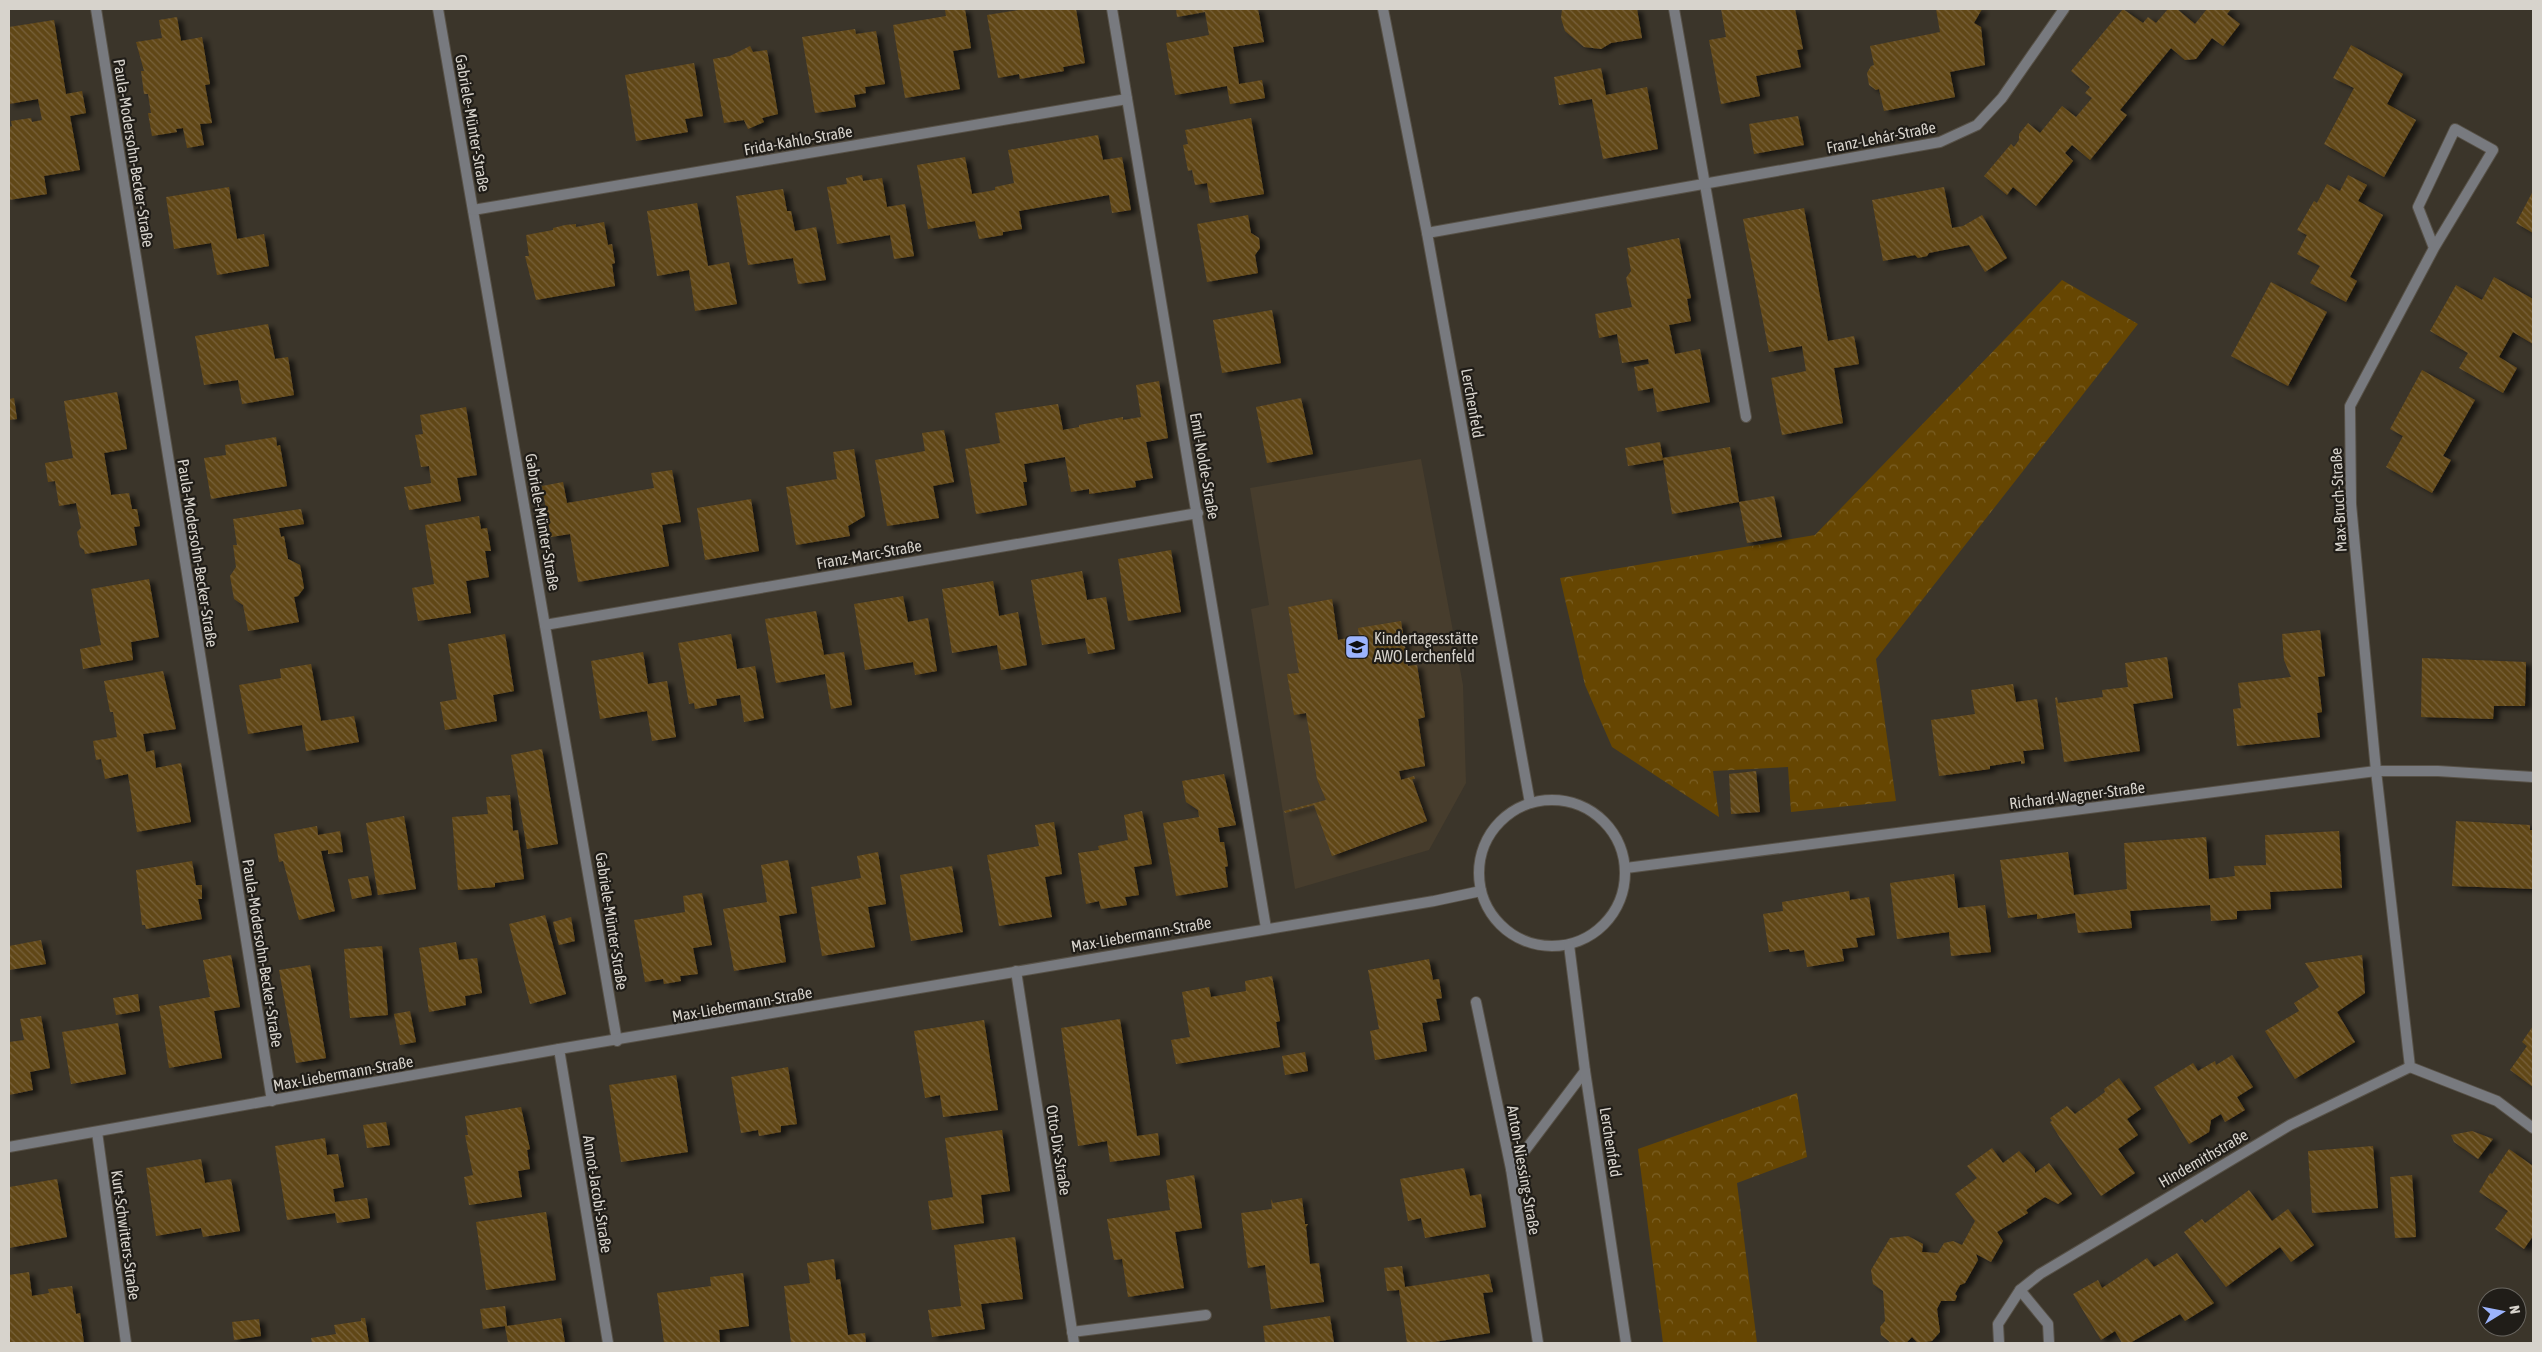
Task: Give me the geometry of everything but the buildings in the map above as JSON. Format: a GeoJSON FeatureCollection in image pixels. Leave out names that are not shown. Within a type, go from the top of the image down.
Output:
{"type":"FeatureCollection","features":[{"type":"Feature","properties":{"kind":"street","name":"Paula-Modersohn-Becker-Straße"},"geometry":{"type":"LineString","coordinates":[[96,9],[272,1101]]}},
{"type":"Feature","properties":{"kind":"street","name":"Gabriele-Münter-Straße"},"geometry":{"type":"LineString","coordinates":[[438,9],[617,1041]]}},
{"type":"Feature","properties":{"kind":"street","name":"Emil-Nolde-Straße"},"geometry":{"type":"LineString","coordinates":[[1112,9],[1198,513],[1266,928]]}},
{"type":"Feature","properties":{"kind":"street","name":"Lerchenfeld"},"geometry":{"type":"LineString","coordinates":[[1383,9],[1427,233],[1530,803]]}},
{"type":"Feature","properties":{"kind":"street"},"geometry":{"type":"LineString","coordinates":[[1674,9],[1703,184],[1746,417]]}},
{"type":"Feature","properties":{"kind":"street","name":"Franz-Lehár-Straße"},"geometry":{"type":"LineString","coordinates":[[1427,233],[1940,142],[1977,125],[2002,98],[2064,9]]}},
{"type":"Feature","properties":{"kind":"street","name":"Frida-Kahlo-Straße"},"geometry":{"type":"LineString","coordinates":[[473,210],[1128,99]]}},
{"type":"Feature","properties":{"kind":"street","name":"Max-Bruch-Straße"},"geometry":{"type":"LineString","coordinates":[[2376,771],[2351,504],[2350,406],[2434,248],[2493,150],[2455,129],[2418,207],[2434,248]]}},
{"type":"Feature","properties":{"kind":"street","name":"Franz-Marc-Straße"},"geometry":{"type":"LineString","coordinates":[[545,625],[1198,513]]}},
{"type":"Feature","properties":{"kind":"street","name":"Richard-Wagner-Straße"},"geometry":{"type":"LineString","coordinates":[[1626,868],[2376,771],[2438,770],[2533,777]]}},
{"type":"Feature","properties":{"kind":"street"},"geometry":{"type":"LineString","coordinates":[[2376,771],[2410,1066],[2497,1101],[2533,1128]]}},
{"type":"Feature","properties":{"kind":"street"},"geometry":{"type":"LineString","coordinates":[[1556,800],[1582,806],[1604,821],[1619,842],[1626,868],[1623,894],[1611,917],[1592,934],[1569,945],[1546,946],[1524,941],[1504,929],[1490,912],[1481,891],[1479,863],[1488,837],[1506,816],[1530,803],[1556,800]]}},
{"type":"Feature","properties":{"kind":"street","name":"Max-Liebermann-Straße"},"geometry":{"type":"LineString","coordinates":[[9,1147],[559,1050],[1266,928],[1434,901],[1481,891]]}},
{"type":"Feature","properties":{"kind":"street","name":"Lerchenfeld"},"geometry":{"type":"LineString","coordinates":[[1569,945],[1585,1071],[1626,1343]]}},
{"type":"Feature","properties":{"kind":"street","name":"Otto-Dix-Straße"},"geometry":{"type":"LineString","coordinates":[[1016,972],[1073,1338],[1206,1314]]}},
{"type":"Feature","properties":{"kind":"street","name":"Anton-Niessing-Straße"},"geometry":{"type":"LineString","coordinates":[[1476,1002],[1510,1169],[1538,1343]]}},
{"type":"Feature","properties":{"kind":"street","name":"Annot-Jacobi-Straße"},"geometry":{"type":"LineString","coordinates":[[559,1050],[608,1343]]}},
{"type":"Feature","properties":{"kind":"street","name":"Hindemithstraße"},"geometry":{"type":"LineString","coordinates":[[1999,1343],[1998,1324],[2020,1290],[2040,1274],[2290,1125],[2410,1066]]}},
{"type":"Feature","properties":{"kind":"street"},"geometry":{"type":"LineString","coordinates":[[1510,1169],[1585,1071]]}},
{"type":"Feature","properties":{"kind":"street","name":"Kurt-Schwitters-Straße"},"geometry":{"type":"LineString","coordinates":[[97,1132],[126,1343]]}},
{"type":"Feature","properties":{"kind":"street"},"geometry":{"type":"LineString","coordinates":[[2020,1290],[2048,1324],[2049,1343]]}},
{"type":"Feature","properties":{"kind":"shaded area","name":"Kindertagesstätte AWO Lerchenfeld"},"geometry":{"type":"Polygon","coordinates":[[[1421,459],[1463,685],[1466,783],[1429,850],[1295,889],[1251,609],[1269,605],[1250,488],[1421,459]]]}},
{"type":"Feature","properties":{"kind":"green space"},"geometry":{"type":"Polygon","coordinates":[[[2062,280],[2138,324],[1876,659],[1896,801],[1791,812],[1788,767],[1713,771],[1719,817],[1612,747],[1585,685],[1560,578],[1815,535],[2062,280]]]}},
{"type":"Feature","properties":{"kind":"green space"},"geometry":{"type":"Polygon","coordinates":[[[1797,1093],[1807,1157],[1737,1183],[1757,1343],[1663,1343],[1638,1149],[1797,1093]]]}},
{"type":"Feature","properties":{"kind":"place","name":"Kindertagesstätte AWO Lerchenfeld"},"geometry":{"type":"Point","coordinates":[1357,647]}}]}
